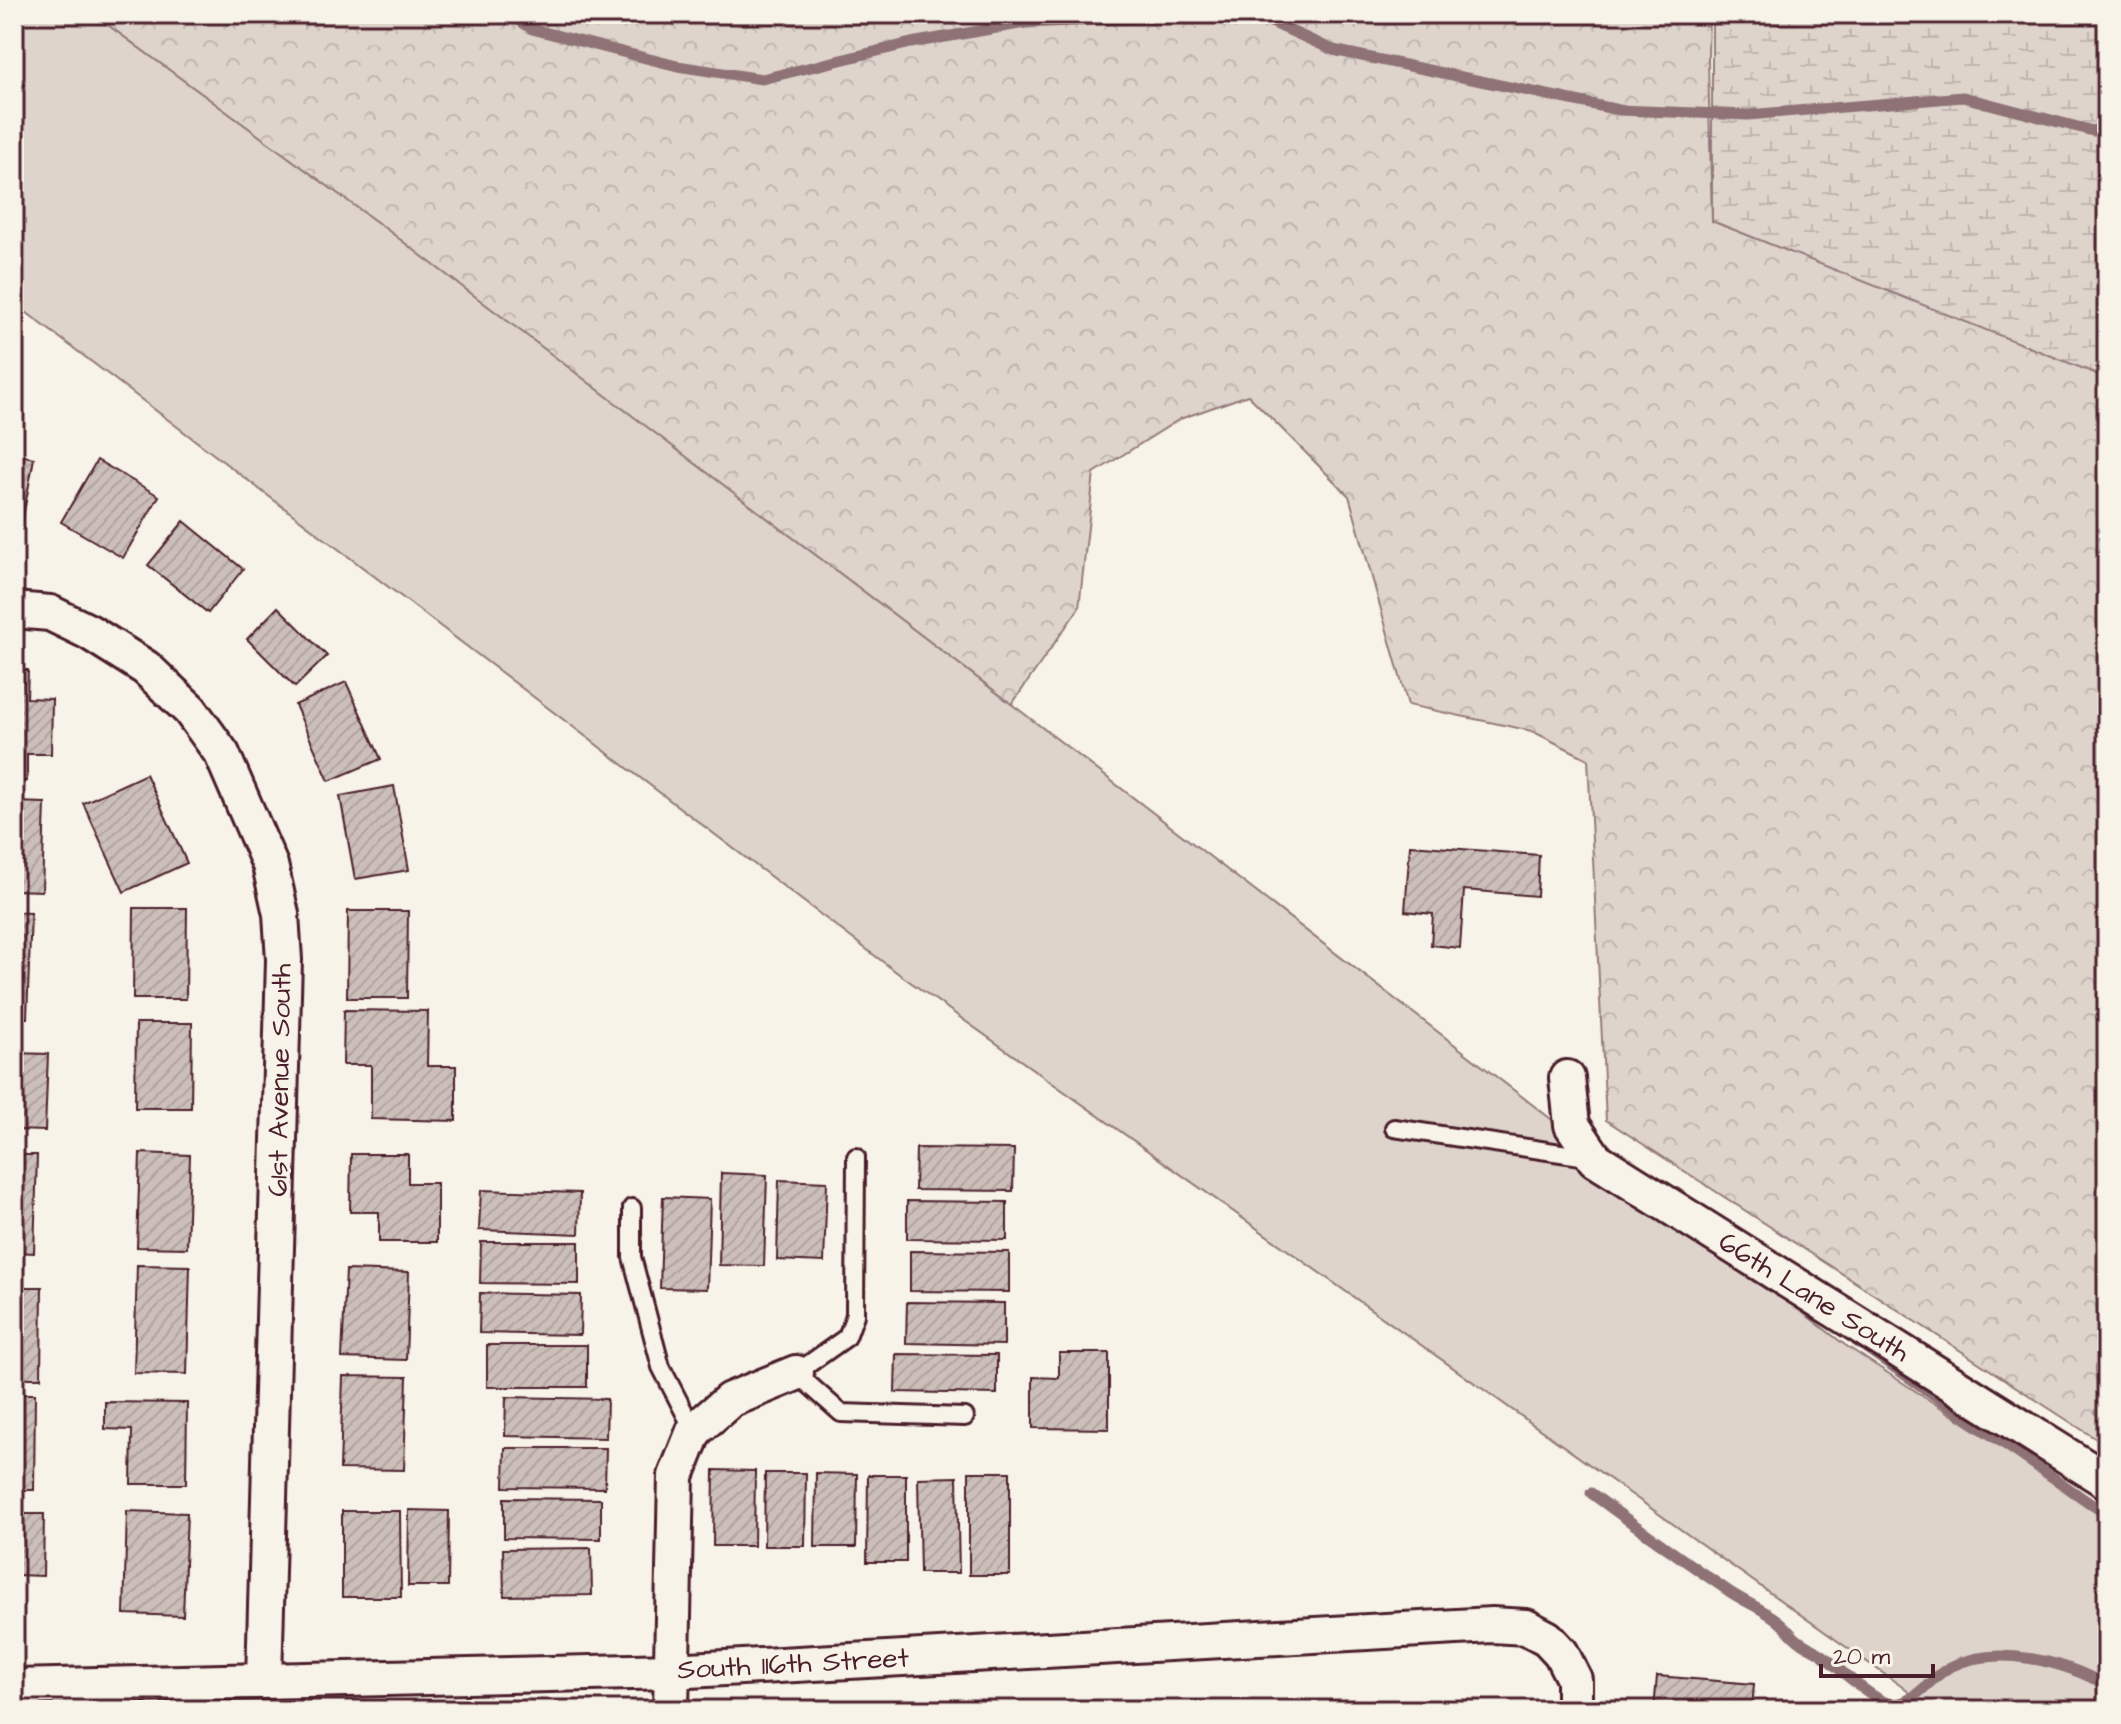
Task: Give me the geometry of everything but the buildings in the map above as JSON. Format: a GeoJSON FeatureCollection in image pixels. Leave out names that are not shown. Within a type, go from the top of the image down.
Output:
{"type":"FeatureCollection","features":[{"type":"Feature","properties":{"kind":"street","name":"61st Avenue South"},"geometry":{"type":"LineString","coordinates":[[14,610],[50,613],[89,632],[146,668],[190,710],[222,754],[270,865],[281,914],[284,960],[264,1679]]}},
{"type":"Feature","properties":{"kind":"street","name":"66th Lane South"},"geometry":{"type":"LineString","coordinates":[[1567,1078],[1572,1125],[1595,1159],[2107,1481]]}},
{"type":"Feature","properties":{"kind":"street"},"geometry":{"type":"LineString","coordinates":[[671,1710],[676,1476],[694,1431],[730,1400],[796,1373]]}},
{"type":"Feature","properties":{"kind":"street","name":"South 116th Street"},"geometry":{"type":"LineString","coordinates":[[14,1687],[672,1671],[1492,1625],[1526,1627],[1547,1638],[1561,1653],[1574,1679],[1574,1710]]}},
{"type":"Feature","properties":{"kind":"lane"},"geometry":{"type":"LineString","coordinates":[[1394,1128],[1595,1159]]}},
{"type":"Feature","properties":{"kind":"lane"},"geometry":{"type":"LineString","coordinates":[[856,1157],[855,1315],[847,1337],[796,1373],[841,1413],[965,1417]]}},
{"type":"Feature","properties":{"kind":"lane"},"geometry":{"type":"LineString","coordinates":[[632,1208],[632,1257],[661,1367],[694,1431]]}},
{"type":"Feature","properties":{"kind":"green space"},"geometry":{"type":"Polygon","coordinates":[[[14,14],[93,14],[533,336],[1845,1345],[2096,1509],[2107,1521],[2107,1710],[1931,1710],[899,974],[14,303],[14,14]]]}},
{"type":"Feature","properties":{"kind":"green space"},"geometry":{"type":"Polygon","coordinates":[[[93,14],[1709,14],[1712,221],[2107,378],[2107,1446],[1606,1120],[1588,759],[1532,731],[1408,705],[1349,496],[1248,395],[1180,419],[1094,473],[1079,608],[1012,704],[385,228],[93,14]]]}},
{"type":"Feature","properties":{"kind":"green space"},"geometry":{"type":"Polygon","coordinates":[[[1712,14],[2107,14],[2107,378],[1712,221],[1712,14]]]}},
{"type":"Feature","properties":{"kind":"waterway"},"geometry":{"type":"LineString","coordinates":[[510,14],[532,29],[677,66],[762,79],[911,43],[1025,23],[1164,17],[1262,18],[1333,50],[1619,110],[1748,115],[1963,97],[2093,131],[2107,126]]}},
{"type":"Feature","properties":{"kind":"waterway"},"geometry":{"type":"LineString","coordinates":[[1856,1341],[2107,1515]]}},
{"type":"Feature","properties":{"kind":"waterway"},"geometry":{"type":"LineString","coordinates":[[1591,1493],[1730,1592],[1772,1616],[1799,1641],[1887,1703],[1910,1699],[1950,1667],[1988,1657],[2009,1656],[2051,1663],[2107,1686]]}}]}
